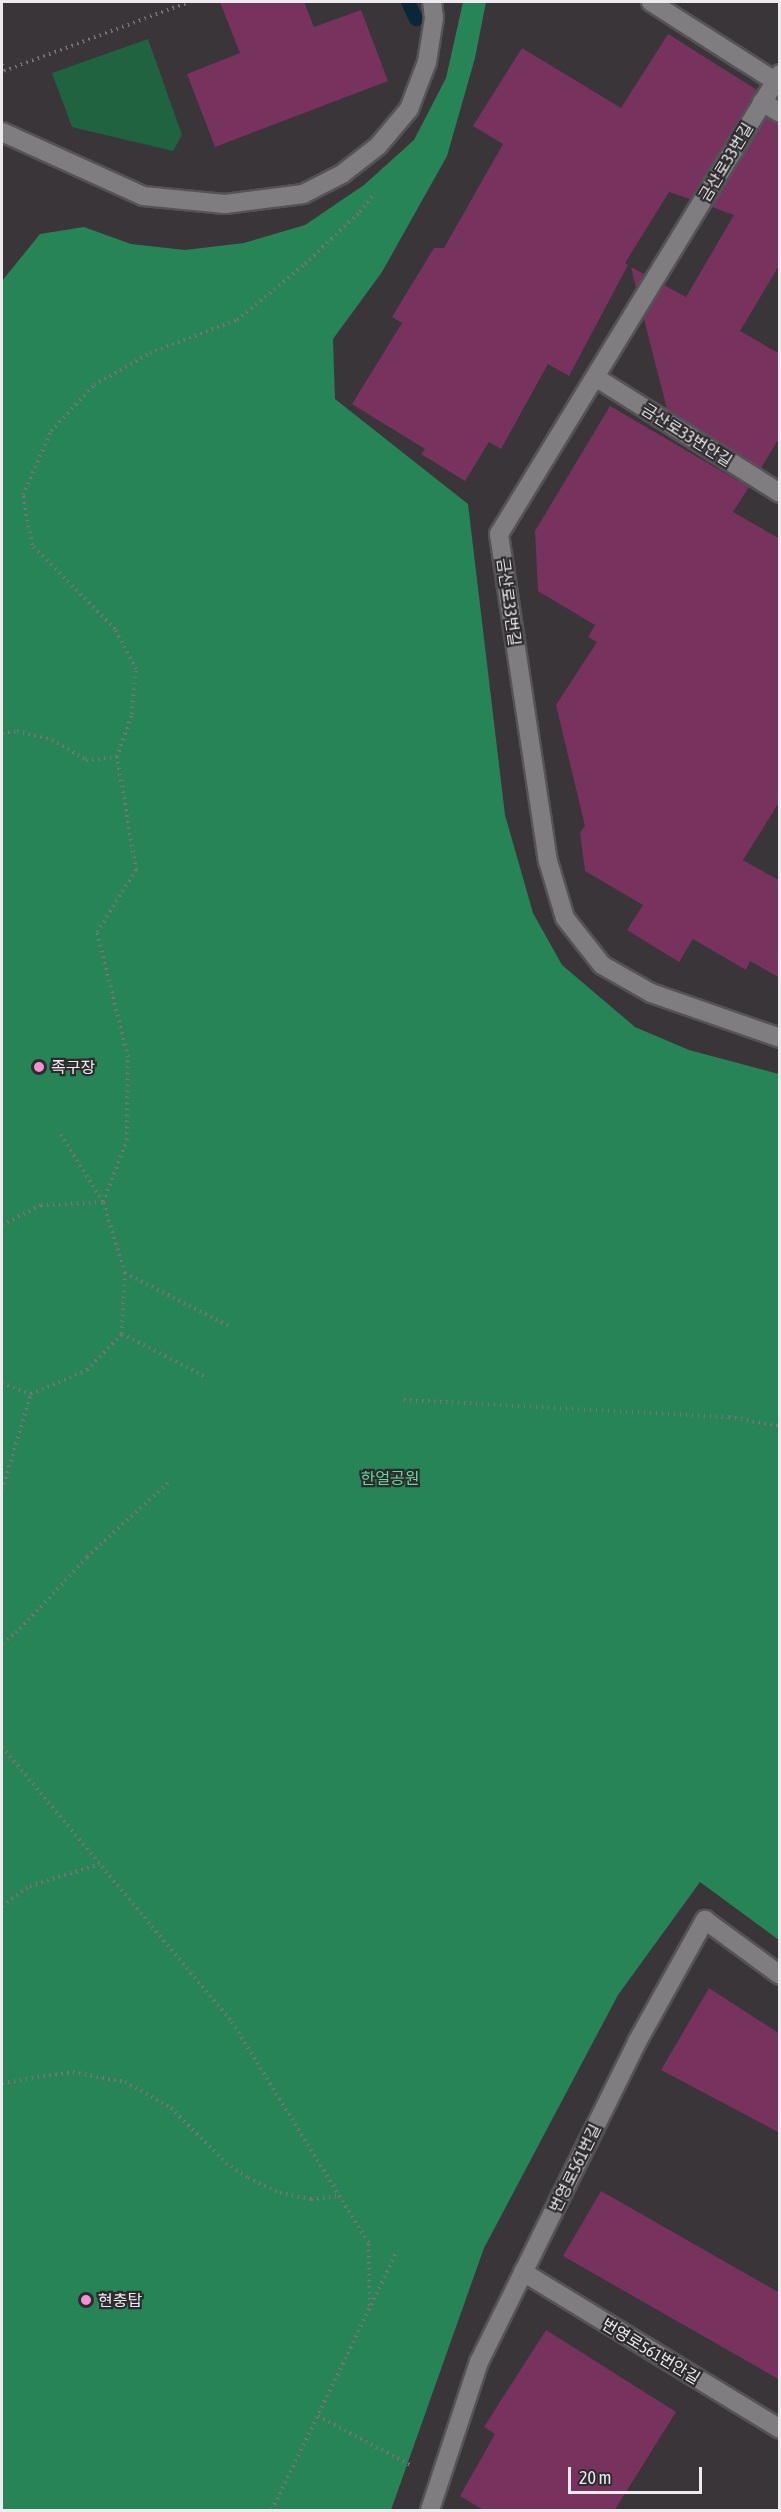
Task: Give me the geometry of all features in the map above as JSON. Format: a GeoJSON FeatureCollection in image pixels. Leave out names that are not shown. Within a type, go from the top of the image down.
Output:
{"type":"FeatureCollection","features":[{"type":"Feature","properties":{"kind":"street"},"geometry":{"type":"LineString","coordinates":[[2,132],[143,195],[225,204],[303,194],[342,174],[378,146],[409,110],[427,62],[434,18],[432,2]]}},
{"type":"Feature","properties":{"kind":"street","name":"금산로33번길"},"geometry":{"type":"LineString","coordinates":[[651,2],[777,77],[499,534],[548,861],[565,918],[602,965],[651,993],[780,1038]]}},
{"type":"Feature","properties":{"kind":"street"},"geometry":{"type":"LineString","coordinates":[[762,102],[780,113]]}},
{"type":"Feature","properties":{"kind":"street","name":"금산로33번안길"},"geometry":{"type":"LineString","coordinates":[[595,377],[780,493]]}},
{"type":"Feature","properties":{"kind":"street","name":"번영로561번길"},"geometry":{"type":"LineString","coordinates":[[430,2511],[479,2362],[637,2042],[705,1920],[780,1975]]}},
{"type":"Feature","properties":{"kind":"street","name":"번영로561번안길"},"geometry":{"type":"LineString","coordinates":[[523,2272],[780,2429]]}},
{"type":"Feature","properties":{"kind":"path"},"geometry":{"type":"LineString","coordinates":[[2,64],[4,71],[190,2]]}},
{"type":"Feature","properties":{"kind":"path"},"geometry":{"type":"LineString","coordinates":[[104,1202],[127,1140],[128,1057],[97,932],[136,870],[117,758],[132,714],[136,669],[115,629],[32,545],[23,495],[51,431],[94,386],[150,353],[237,320],[305,264],[360,212],[380,185]]}},
{"type":"Feature","properties":{"kind":"path"},"geometry":{"type":"LineString","coordinates":[[2,733],[17,731],[52,740],[86,760],[117,758]]}},
{"type":"Feature","properties":{"kind":"path"},"geometry":{"type":"LineString","coordinates":[[2,1383],[31,1394],[87,1370],[122,1334],[125,1272],[104,1202],[60,1133]]}},
{"type":"Feature","properties":{"kind":"path"},"geometry":{"type":"LineString","coordinates":[[2,1225],[41,1206],[104,1202]]}},
{"type":"Feature","properties":{"kind":"path"},"geometry":{"type":"LineString","coordinates":[[125,1272],[229,1326]]}},
{"type":"Feature","properties":{"kind":"path"},"geometry":{"type":"LineString","coordinates":[[122,1334],[206,1377]]}},
{"type":"Feature","properties":{"kind":"path"},"geometry":{"type":"LineString","coordinates":[[2,1490],[31,1394]]}},
{"type":"Feature","properties":{"kind":"path"},"geometry":{"type":"LineString","coordinates":[[404,1400],[729,1417],[780,1426]]}},
{"type":"Feature","properties":{"kind":"path"},"geometry":{"type":"LineString","coordinates":[[2,1643],[16,1633],[87,1557],[171,1480]]}},
{"type":"Feature","properties":{"kind":"path"},"geometry":{"type":"LineString","coordinates":[[2,1747],[232,2022],[369,2244],[370,2310]]}},
{"type":"Feature","properties":{"kind":"path"},"geometry":{"type":"LineString","coordinates":[[2,1906],[30,1886],[100,1864]]}},
{"type":"Feature","properties":{"kind":"path"},"geometry":{"type":"LineString","coordinates":[[2,2083],[73,2073],[125,2082],[171,2108],[226,2163],[248,2178],[280,2193],[311,2199],[339,2196]]}},
{"type":"Feature","properties":{"kind":"path"},"geometry":{"type":"LineString","coordinates":[[272,2511],[397,2251]]}},
{"type":"Feature","properties":{"kind":"path"},"geometry":{"type":"LineString","coordinates":[[318,2416],[441,2480]]}},
{"type":"Feature","properties":{"kind":"green space","name":"한얼공원"},"geometry":{"type":"Polygon","coordinates":[[[463,2],[486,2],[475,58],[447,156],[382,272],[333,339],[335,399],[468,504],[505,815],[533,913],[562,965],[635,1027],[689,1050],[779,1074],[779,1940],[700,1882],[618,1995],[484,2248],[391,2510],[2,2510],[2,281],[40,234],[84,227],[131,244],[185,250],[244,243],[305,225],[364,185],[414,140],[446,78],[463,2]]]}},
{"type":"Feature","properties":{"kind":"green space"},"geometry":{"type":"Polygon","coordinates":[[[148,39],[182,135],[173,151],[72,127],[52,73],[148,39]]]}},
{"type":"Feature","properties":{"kind":"building"},"geometry":{"type":"Polygon","coordinates":[[[220,2],[304,2],[314,27],[361,10],[388,81],[215,147],[187,74],[240,53],[220,2]]]}},
{"type":"Feature","properties":{"kind":"building"},"geometry":{"type":"Polygon","coordinates":[[[668,34],[757,90],[690,199],[669,192],[625,263],[628,265],[569,376],[548,364],[501,449],[489,442],[465,481],[421,454],[425,449],[352,404],[402,323],[392,317],[434,248],[444,248],[503,144],[473,126],[522,48],[621,108],[668,34]]]}},
{"type":"Feature","properties":{"kind":"building"},"geometry":{"type":"Polygon","coordinates":[[[766,118],[780,124],[780,264],[740,331],[780,354],[780,437],[761,468],[667,409],[644,319],[664,285],[686,297],[734,215],[712,207],[766,118]]]}},
{"type":"Feature","properties":{"kind":"building"},"geometry":{"type":"Polygon","coordinates":[[[631,267],[644,274],[636,288],[631,267]]]}},
{"type":"Feature","properties":{"kind":"building"},"geometry":{"type":"Polygon","coordinates":[[[610,406],[749,487],[733,512],[780,539],[780,801],[743,860],[780,881],[780,978],[750,961],[746,970],[693,939],[679,962],[627,930],[643,905],[585,871],[580,833],[585,826],[556,705],[597,642],[588,637],[595,625],[538,591],[535,531],[610,406]]]}},
{"type":"Feature","properties":{"kind":"building"},"geometry":{"type":"Polygon","coordinates":[[[709,1988],[780,2034],[780,2133],[661,2070],[709,1988]]]}},
{"type":"Feature","properties":{"kind":"building"},"geometry":{"type":"Polygon","coordinates":[[[601,2191],[780,2293],[780,2380],[563,2256],[601,2191]]]}},
{"type":"Feature","properties":{"kind":"building"},"geometry":{"type":"Polygon","coordinates":[[[546,2330],[676,2412],[614,2511],[485,2511],[460,2496],[495,2434],[484,2427],[546,2330]]]}},
{"type":"Feature","properties":{"kind":"waterway"},"geometry":{"type":"LineString","coordinates":[[408,2],[416,19]]}},
{"type":"Feature","properties":{"kind":"place","name":"족구장"},"geometry":{"type":"Point","coordinates":[39,1067]}},
{"type":"Feature","properties":{"kind":"place","name":"현충탑"},"geometry":{"type":"Point","coordinates":[86,2300]}}]}
